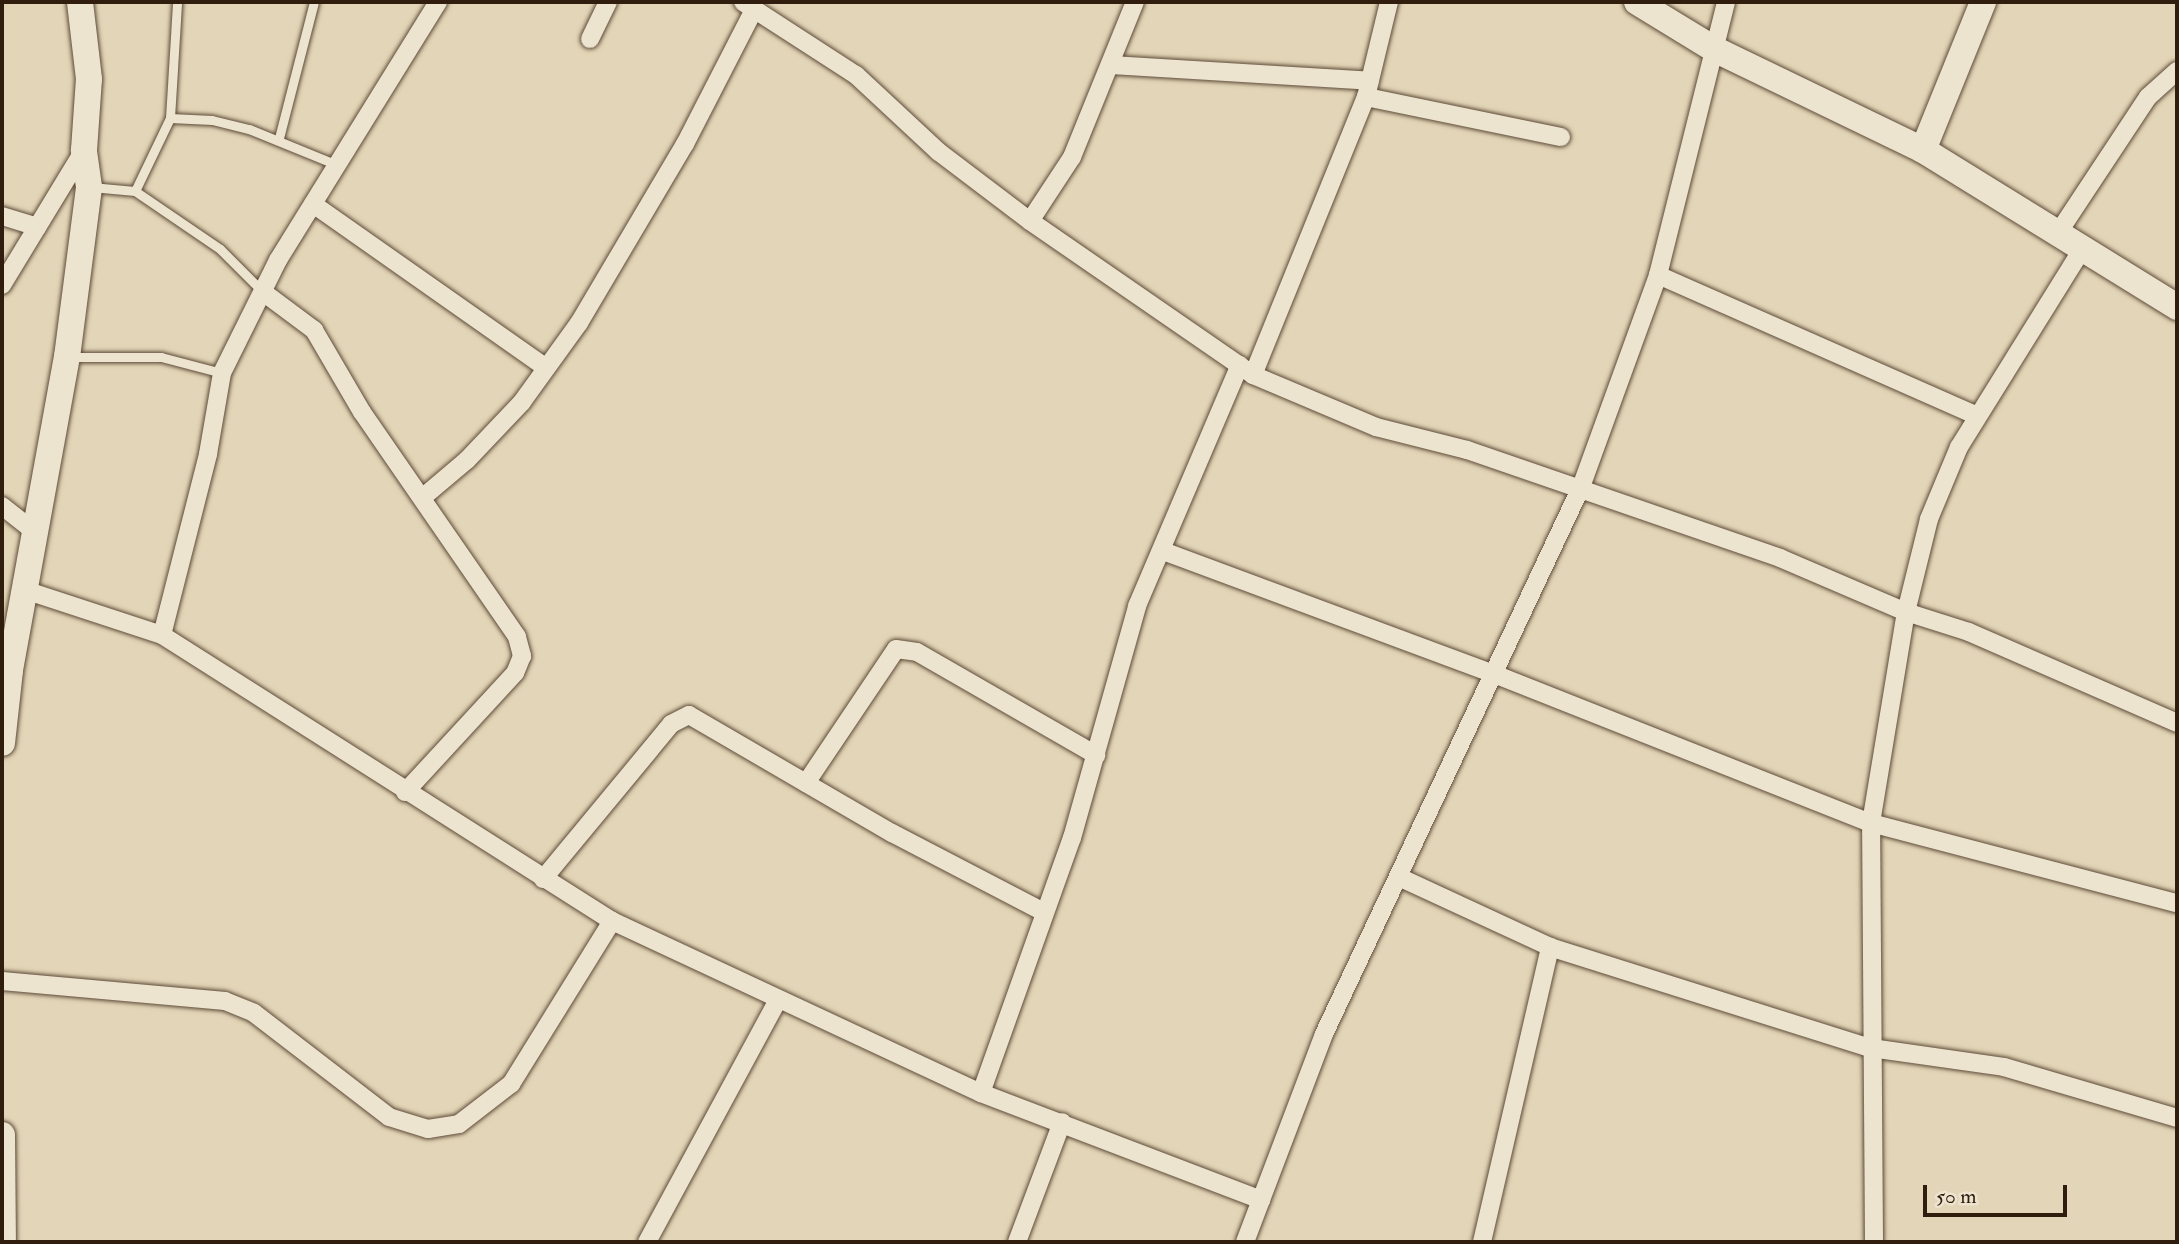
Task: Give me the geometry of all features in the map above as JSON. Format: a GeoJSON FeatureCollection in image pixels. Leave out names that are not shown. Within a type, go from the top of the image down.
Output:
{"type":"FeatureCollection","features":[{"type":"Feature","properties":{"kind":"street"},"geometry":{"type":"LineString","coordinates":[[2,743],[6,668],[25,590],[67,357],[89,187],[84,150],[89,79],[80,2]]}},
{"type":"Feature","properties":{"kind":"street"},"geometry":{"type":"LineString","coordinates":[[162,635],[208,454],[222,373],[263,292],[313,204],[438,2]]}},
{"type":"Feature","properties":{"kind":"street"},"geometry":{"type":"LineString","coordinates":[[590,38],[608,2]]}},
{"type":"Feature","properties":{"kind":"street"},"geometry":{"type":"LineString","coordinates":[[1030,221],[1072,157],[1112,65],[1135,2]]}},
{"type":"Feature","properties":{"kind":"street"},"geometry":{"type":"LineString","coordinates":[[981,1093],[1072,838],[1137,606],[1247,370],[1368,89],[1388,2]]}},
{"type":"Feature","properties":{"kind":"street"},"geometry":{"type":"LineString","coordinates":[[1637,2],[1714,49],[1923,150],[2177,307]]}},
{"type":"Feature","properties":{"kind":"street"},"geometry":{"type":"LineString","coordinates":[[1245,1242],[1324,1034],[1401,878],[1581,487],[1658,275],[1726,2]]}},
{"type":"Feature","properties":{"kind":"street"},"geometry":{"type":"LineString","coordinates":[[1923,150],[1983,2]]}},
{"type":"Feature","properties":{"kind":"street"},"geometry":{"type":"LineString","coordinates":[[422,498],[477,450],[546,368],[579,323],[685,144],[749,6],[856,75],[939,152],[1030,221],[1247,370],[1377,427],[1467,450],[1581,487],[1780,558],[1906,612],[1969,632],[2177,723]]}},
{"type":"Feature","properties":{"kind":"street"},"geometry":{"type":"LineString","coordinates":[[1112,65],[1368,89],[1560,137]]}},
{"type":"Feature","properties":{"kind":"street"},"geometry":{"type":"LineString","coordinates":[[2058,233],[2148,97],[2177,71]]}},
{"type":"Feature","properties":{"kind":"street"},"geometry":{"type":"LineString","coordinates":[[2,285],[84,150]]}},
{"type":"Feature","properties":{"kind":"street"},"geometry":{"type":"LineString","coordinates":[[313,204],[546,368]]}},
{"type":"Feature","properties":{"kind":"street"},"geometry":{"type":"LineString","coordinates":[[2,216],[37,226]]}},
{"type":"Feature","properties":{"kind":"street"},"geometry":{"type":"LineString","coordinates":[[1874,1242],[1871,823],[1906,612],[1929,519],[1975,415],[2082,248]]}},
{"type":"Feature","properties":{"kind":"street"},"geometry":{"type":"LineString","coordinates":[[1658,275],[1975,415]]}},
{"type":"Feature","properties":{"kind":"street"},"geometry":{"type":"LineString","coordinates":[[263,292],[314,330],[422,498],[517,637],[522,656],[515,673],[405,792]]}},
{"type":"Feature","properties":{"kind":"street"},"geometry":{"type":"LineString","coordinates":[[2,506],[36,532]]}},
{"type":"Feature","properties":{"kind":"street"},"geometry":{"type":"LineString","coordinates":[[1163,551],[1494,674],[1871,823],[2177,903]]}},
{"type":"Feature","properties":{"kind":"street"},"geometry":{"type":"LineString","coordinates":[[25,590],[162,635],[405,792],[612,921],[981,1093],[1261,1200]]}},
{"type":"Feature","properties":{"kind":"street"},"geometry":{"type":"LineString","coordinates":[[806,783],[896,649],[917,652],[1096,755]]}},
{"type":"Feature","properties":{"kind":"street"},"geometry":{"type":"LineString","coordinates":[[543,879],[681,715],[689,715],[806,783],[1044,912]]}},
{"type":"Feature","properties":{"kind":"street"},"geometry":{"type":"LineString","coordinates":[[1401,878],[1550,947],[1871,1048],[2004,1067],[2177,1118]]}},
{"type":"Feature","properties":{"kind":"street"},"geometry":{"type":"LineString","coordinates":[[2,981],[225,1001],[254,1013],[389,1117],[428,1129],[459,1124],[511,1084],[612,921]]}},
{"type":"Feature","properties":{"kind":"street"},"geometry":{"type":"LineString","coordinates":[[1482,1242],[1550,947]]}},
{"type":"Feature","properties":{"kind":"street"},"geometry":{"type":"LineString","coordinates":[[647,1242],[778,1000]]}},
{"type":"Feature","properties":{"kind":"street"},"geometry":{"type":"LineString","coordinates":[[1017,1242],[1062,1122]]}},
{"type":"Feature","properties":{"kind":"street"},"geometry":{"type":"LineString","coordinates":[[2,1135],[2,1241]]}},
{"type":"Feature","properties":{"kind":"lane"},"geometry":{"type":"LineString","coordinates":[[135,191],[170,118],[177,2]]}},
{"type":"Feature","properties":{"kind":"lane"},"geometry":{"type":"LineString","coordinates":[[279,138],[314,2]]}},
{"type":"Feature","properties":{"kind":"lane"},"geometry":{"type":"LineString","coordinates":[[170,118],[212,120],[279,138],[337,165]]}},
{"type":"Feature","properties":{"kind":"lane"},"geometry":{"type":"LineString","coordinates":[[89,187],[110,186],[135,191],[220,249],[263,292]]}},
{"type":"Feature","properties":{"kind":"lane"},"geometry":{"type":"LineString","coordinates":[[67,357],[161,357],[222,373]]}}]}
